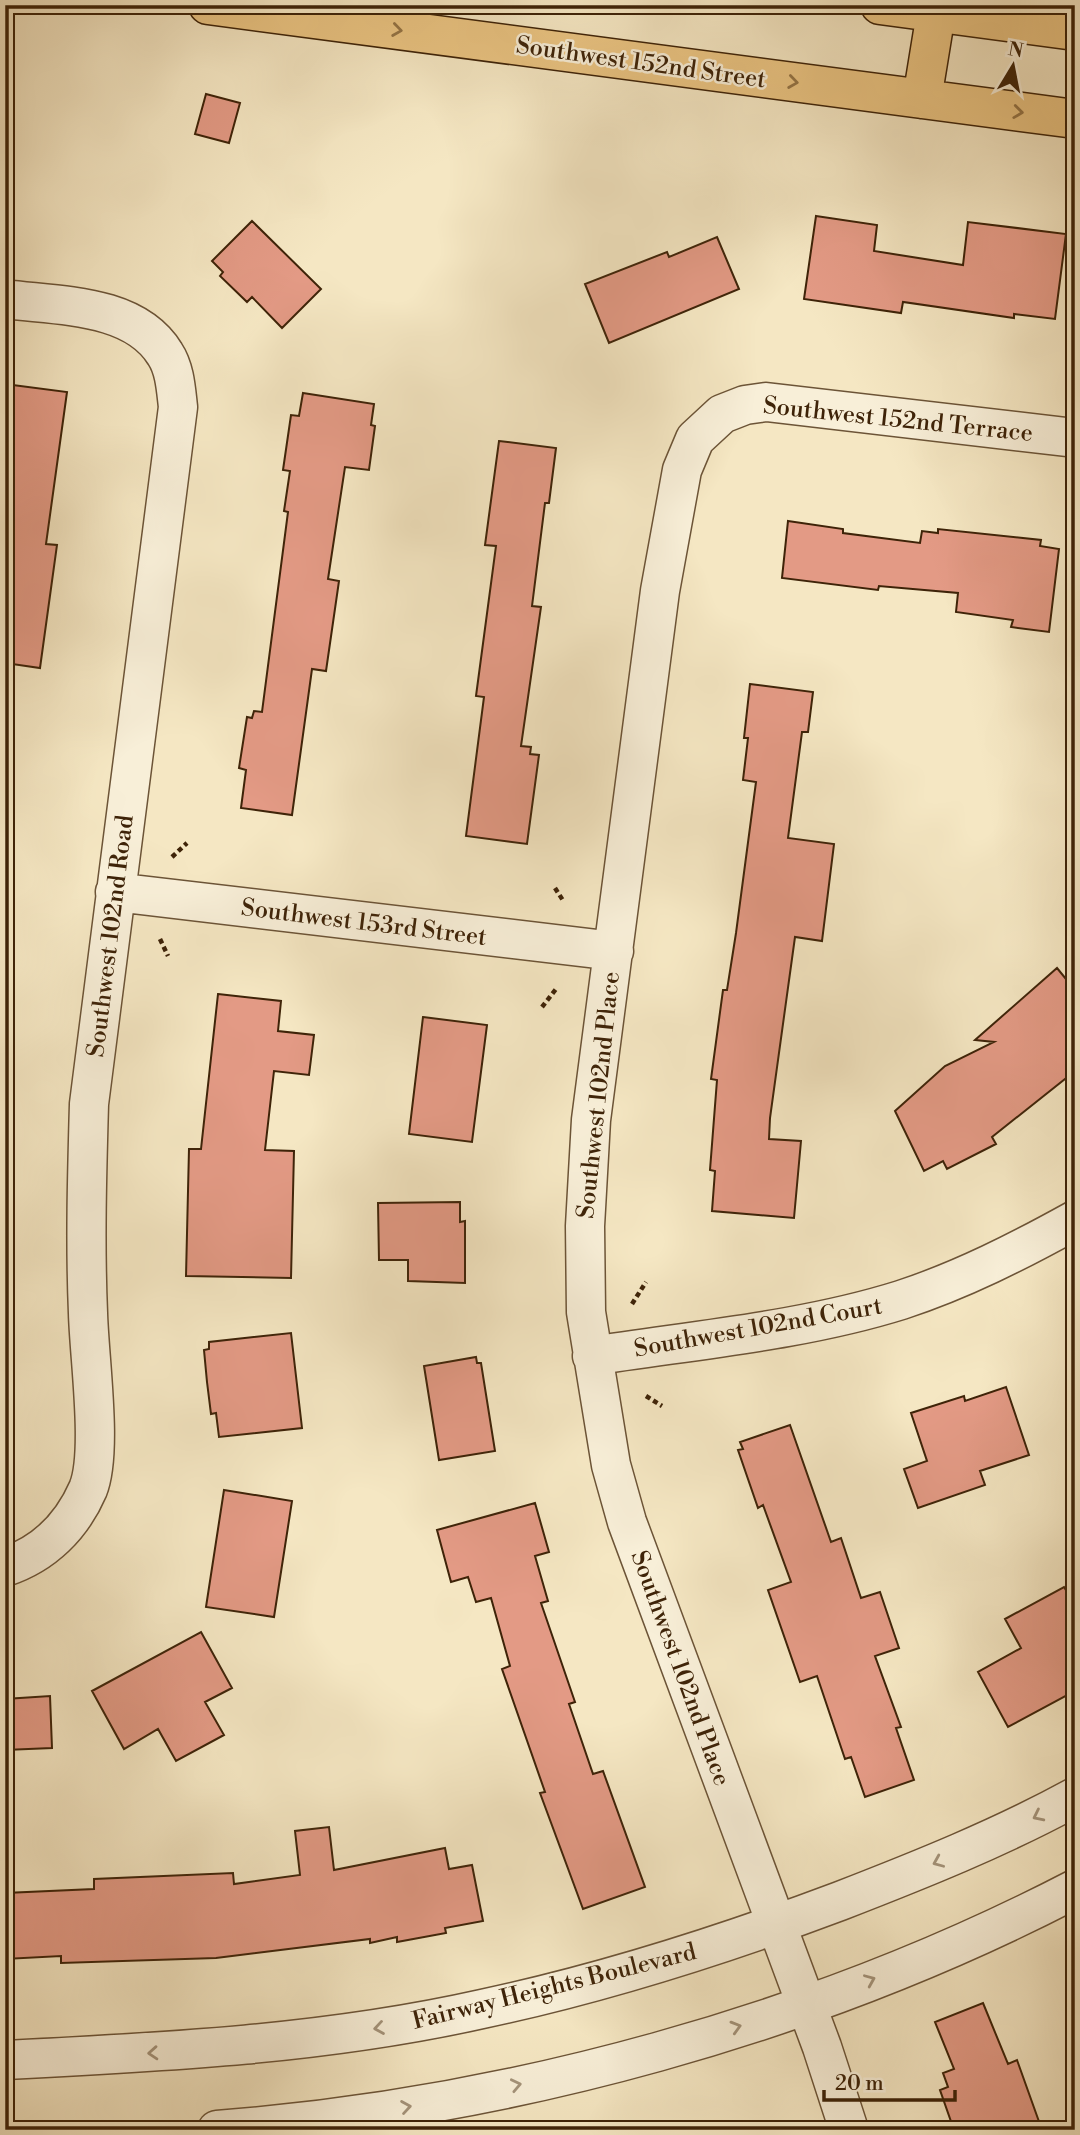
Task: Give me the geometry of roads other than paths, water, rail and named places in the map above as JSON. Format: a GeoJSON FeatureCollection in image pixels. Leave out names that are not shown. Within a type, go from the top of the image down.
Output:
{"type":"FeatureCollection","features":[{"type":"Feature","properties":{"kind":"main road","name":"Southwest 152nd Street"},"geometry":{"type":"LineString","coordinates":[[208,5],[1075,119]]}},
{"type":"Feature","properties":{"kind":"main road"},"geometry":{"type":"LineString","coordinates":[[880,5],[936,9],[1075,31]]}},
{"type":"Feature","properties":{"kind":"main road"},"geometry":{"type":"LineString","coordinates":[[922,100],[936,9]]}},
{"type":"Feature","properties":{"kind":"street","name":"Southwest 102nd Road"},"geometry":{"type":"LineString","coordinates":[[5,299],[107,313],[148,334],[166,355],[175,380],[178,407],[89,1104],[86,1222],[95,1455],[88,1488],[73,1517],[44,1548],[5,1567]]}},
{"type":"Feature","properties":{"kind":"street","name":"Southwest 152nd Terrace"},"geometry":{"type":"LineString","coordinates":[[722,414],[745,405],[766,402],[1075,438]]}},
{"type":"Feature","properties":{"kind":"street","name":"Southwest 102nd Place"},"geometry":{"type":"LineString","coordinates":[[722,414],[695,439],[687,454],[677,491],[660,592],[591,1120],[586,1192],[586,1312],[611,1465],[627,1522],[807,2006],[849,2130]]}},
{"type":"Feature","properties":{"kind":"street","name":"Southwest 153rd Street"},"geometry":{"type":"LineString","coordinates":[[115,892],[614,951]]}},
{"type":"Feature","properties":{"kind":"street","name":"Southwest 102nd Court"},"geometry":{"type":"LineString","coordinates":[[592,1356],[843,1316],[962,1278],[1075,1220]]}},
{"type":"Feature","properties":{"kind":"street","name":"Fairway Heights Boulevard"},"geometry":{"type":"LineString","coordinates":[[5,2060],[228,2047],[406,2024],[482,2010],[639,1970],[776,1925],[936,1863],[1075,1797]]}},
{"type":"Feature","properties":{"kind":"street"},"geometry":{"type":"LineString","coordinates":[[216,2130],[285,2124],[450,2100],[593,2068],[807,2006],[977,1937],[1075,1889]]}}]}
